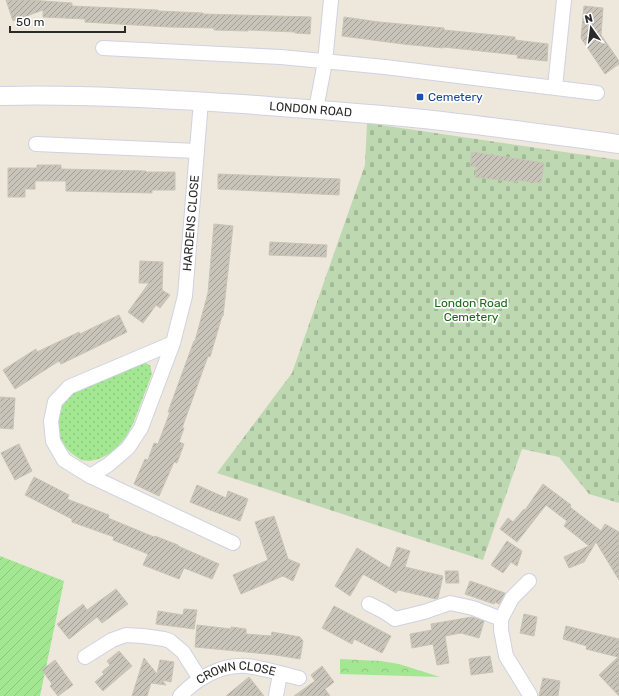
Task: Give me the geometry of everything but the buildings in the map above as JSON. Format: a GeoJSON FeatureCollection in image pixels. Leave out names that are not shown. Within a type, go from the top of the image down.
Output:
{"type":"FeatureCollection","features":[{"type":"Feature","properties":{"kind":"street"},"geometry":{"type":"LineString","coordinates":[[316,109],[325,62],[330,0]]}},
{"type":"Feature","properties":{"kind":"street"},"geometry":{"type":"LineString","coordinates":[[555,88],[564,0]]}},
{"type":"Feature","properties":{"kind":"street"},"geometry":{"type":"LineString","coordinates":[[103,48],[281,57],[385,67],[597,93]]}},
{"type":"Feature","properties":{"kind":"street","name":"LONDON ROAD"},"geometry":{"type":"LineString","coordinates":[[0,96],[76,95],[201,101],[316,109],[528,131],[619,144]]}},
{"type":"Feature","properties":{"kind":"street","name":"HARDENS CLOSE"},"geometry":{"type":"LineString","coordinates":[[90,476],[108,465],[128,448],[141,428],[173,343],[185,296],[201,101]]}},
{"type":"Feature","properties":{"kind":"street"},"geometry":{"type":"LineString","coordinates":[[36,144],[197,151]]}},
{"type":"Feature","properties":{"kind":"street"},"geometry":{"type":"LineString","coordinates":[[173,343],[69,387],[55,402],[51,420],[53,441],[64,460],[90,476],[233,543]]}},
{"type":"Feature","properties":{"kind":"street"},"geometry":{"type":"LineString","coordinates":[[529,581],[512,598],[501,619],[501,630],[506,656],[523,682],[530,696]]}},
{"type":"Feature","properties":{"kind":"street"},"geometry":{"type":"LineString","coordinates":[[369,604],[395,619],[424,612],[450,603],[473,608],[501,619]]}},
{"type":"Feature","properties":{"kind":"street"},"geometry":{"type":"LineString","coordinates":[[85,657],[112,640],[126,635],[164,639],[170,641],[183,652],[200,679]]}},
{"type":"Feature","properties":{"kind":"street","name":"CROWN CLOSE"},"geometry":{"type":"LineString","coordinates":[[180,696],[200,679],[235,666],[246,666],[299,678]]}},
{"type":"Feature","properties":{"kind":"street"},"geometry":{"type":"LineString","coordinates":[[276,696],[280,674]]}},
{"type":"Feature","properties":{"kind":"green space","name":"London Road Cemetery"},"geometry":{"type":"Polygon","coordinates":[[[367,123],[619,160],[619,503],[589,494],[559,457],[522,449],[483,560],[217,473],[292,373],[365,165],[367,123]]]}},
{"type":"Feature","properties":{"kind":"green space"},"geometry":{"type":"Polygon","coordinates":[[[143,362],[150,365],[152,374],[133,424],[126,437],[109,454],[99,459],[89,461],[81,460],[71,453],[63,445],[59,436],[57,414],[62,403],[71,394],[81,388],[143,362]]]}},
{"type":"Feature","properties":{"kind":"green space"},"geometry":{"type":"Polygon","coordinates":[[[0,556],[64,581],[40,696],[0,696],[0,556]]]}},
{"type":"Feature","properties":{"kind":"green space"},"geometry":{"type":"Polygon","coordinates":[[[340,659],[381,661],[399,664],[440,677],[340,674],[340,659]]]}},
{"type":"Feature","properties":{"kind":"place","name":"Cemetery"},"geometry":{"type":"Point","coordinates":[420,97]}}]}
